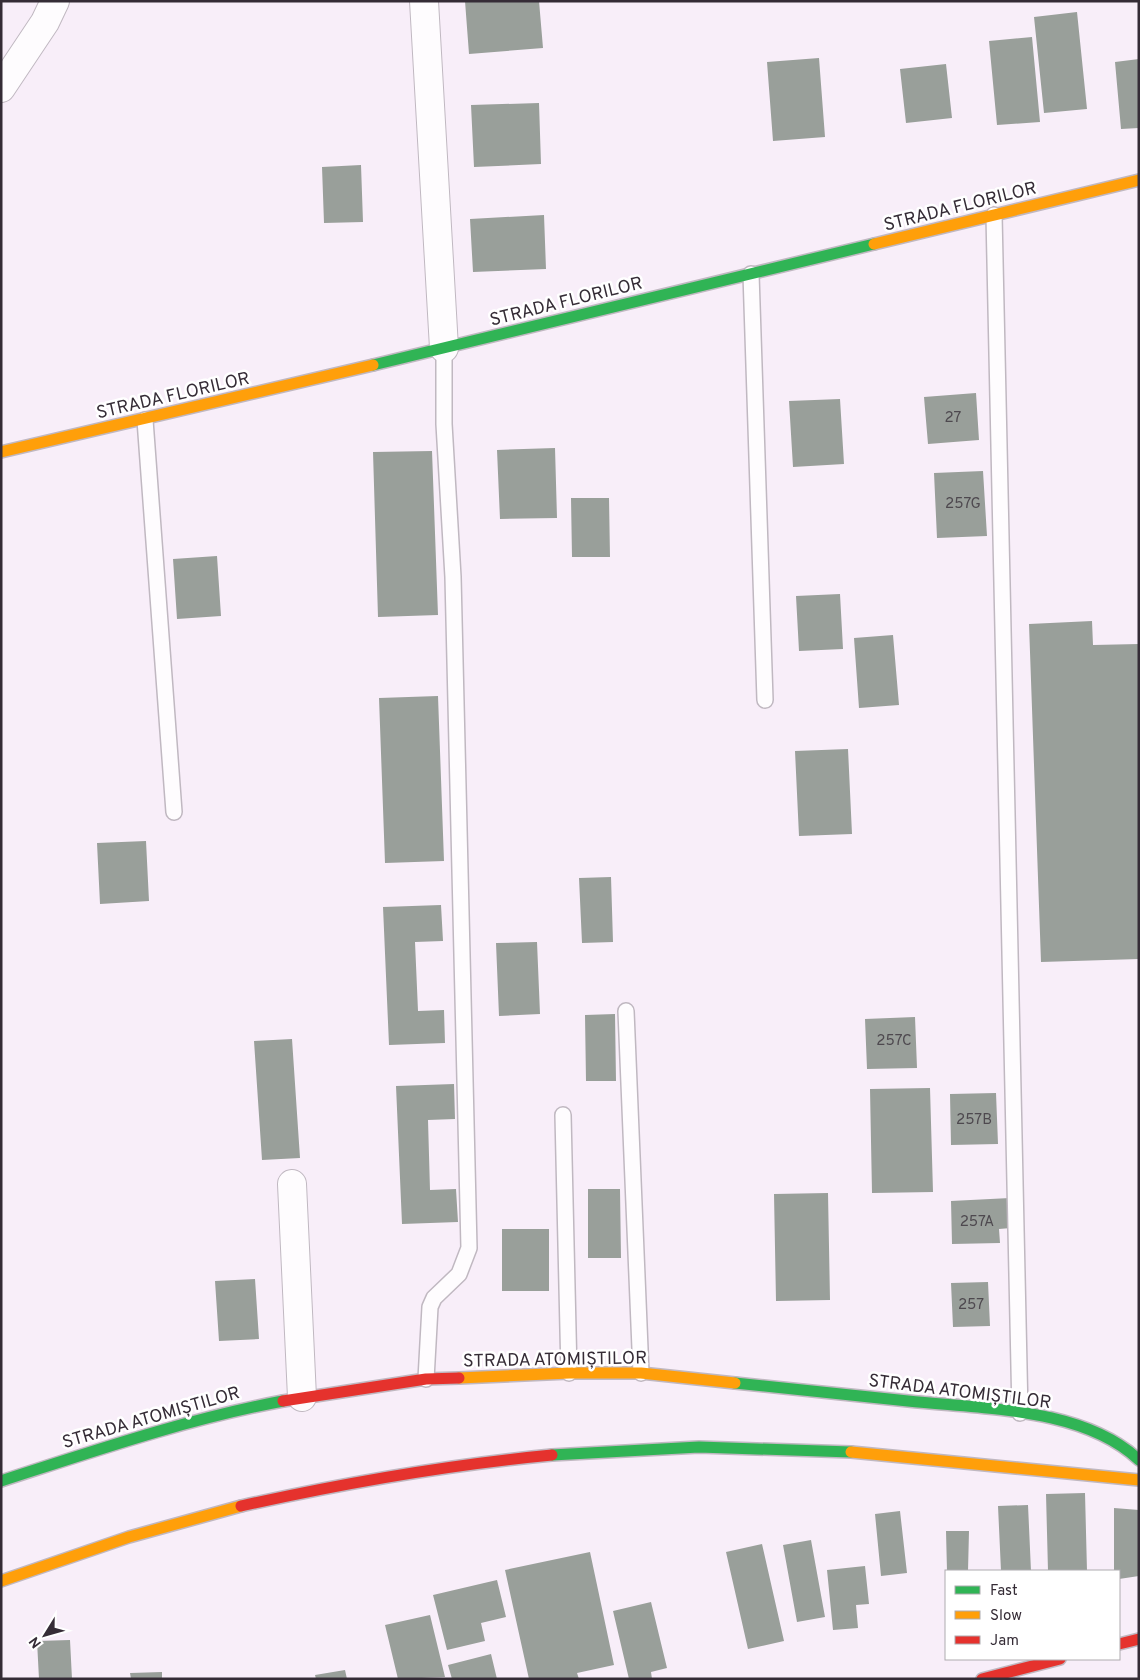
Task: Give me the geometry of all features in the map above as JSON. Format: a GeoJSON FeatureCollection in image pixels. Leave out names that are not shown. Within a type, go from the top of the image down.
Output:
{"type":"FeatureCollection","features":[{"type":"Feature","properties":{"kind":"street"},"geometry":{"type":"LineString","coordinates":[[1,88],[45,22],[55,1]]}},
{"type":"Feature","properties":{"kind":"street"},"geometry":{"type":"LineString","coordinates":[[424,1],[444,348]]}},
{"type":"Feature","properties":{"kind":"street","name":"STRADA FLORILOR"},"geometry":{"type":"LineString","coordinates":[[1,452],[145,420],[1139,180]]}},
{"type":"Feature","properties":{"kind":"street"},"geometry":{"type":"LineString","coordinates":[[292,1184],[302,1397]]}},
{"type":"Feature","properties":{"kind":"street","name":"STRADA ATOMIȘTILOR"},"geometry":{"type":"LineString","coordinates":[[1,1481],[232,1410],[302,1397],[426,1379],[569,1373],[641,1373],[1020,1413],[1053,1419],[1107,1436],[1121,1444],[1139,1460]]}},
{"type":"Feature","properties":{"kind":"street"},"geometry":{"type":"LineString","coordinates":[[1,1581],[170,1525],[261,1501],[347,1484],[522,1459],[623,1450],[699,1447],[762,1448],[921,1457],[1139,1480]]}},
{"type":"Feature","properties":{"kind":"street"},"geometry":{"type":"LineString","coordinates":[[1120,1644],[1139,1639]]}},
{"type":"Feature","properties":{"kind":"street"},"geometry":{"type":"LineString","coordinates":[[982,1679],[1056,1660]]}},
{"type":"Feature","properties":{"kind":"lane"},"geometry":{"type":"LineString","coordinates":[[994,215],[1020,1413]]}},
{"type":"Feature","properties":{"kind":"lane"},"geometry":{"type":"LineString","coordinates":[[751,274],[765,700]]}},
{"type":"Feature","properties":{"kind":"lane"},"geometry":{"type":"LineString","coordinates":[[426,1379],[430,1307],[434,1298],[459,1274],[469,1248],[453,577],[444,424],[444,348]]}},
{"type":"Feature","properties":{"kind":"lane"},"geometry":{"type":"LineString","coordinates":[[145,420],[174,812]]}},
{"type":"Feature","properties":{"kind":"lane"},"geometry":{"type":"LineString","coordinates":[[626,1011],[641,1373]]}},
{"type":"Feature","properties":{"kind":"lane"},"geometry":{"type":"LineString","coordinates":[[564,1115],[569,1373]]}},
{"type":"Feature","properties":{"kind":"building"},"geometry":{"type":"Polygon","coordinates":[[[465,1],[539,1],[543,48],[469,54],[465,1]]]}},
{"type":"Feature","properties":{"kind":"building"},"geometry":{"type":"Polygon","coordinates":[[[1077,12],[1087,109],[1044,113],[1034,17],[1077,12]]]}},
{"type":"Feature","properties":{"kind":"building"},"geometry":{"type":"Polygon","coordinates":[[[1032,37],[1040,122],[997,125],[989,41],[1032,37]]]}},
{"type":"Feature","properties":{"kind":"building"},"geometry":{"type":"Polygon","coordinates":[[[819,58],[825,137],[773,141],[767,62],[819,58]]]}},
{"type":"Feature","properties":{"kind":"building"},"geometry":{"type":"Polygon","coordinates":[[[1139,59],[1139,128],[1121,129],[1115,62],[1139,59]]]}},
{"type":"Feature","properties":{"kind":"building"},"geometry":{"type":"Polygon","coordinates":[[[946,64],[952,118],[906,123],[900,69],[946,64]]]}},
{"type":"Feature","properties":{"kind":"building"},"geometry":{"type":"Polygon","coordinates":[[[539,103],[541,164],[474,167],[471,105],[539,103]]]}},
{"type":"Feature","properties":{"kind":"building"},"geometry":{"type":"Polygon","coordinates":[[[361,165],[363,222],[324,223],[322,167],[361,165]]]}},
{"type":"Feature","properties":{"kind":"building"},"geometry":{"type":"Polygon","coordinates":[[[544,215],[546,269],[473,272],[470,219],[544,215]]]}},
{"type":"Feature","properties":{"kind":"building"},"geometry":{"type":"Polygon","coordinates":[[[976,393],[979,440],[928,444],[924,397],[976,393]]]}},
{"type":"Feature","properties":{"kind":"building"},"geometry":{"type":"Polygon","coordinates":[[[840,399],[844,464],[793,467],[789,401],[840,399]]]}},
{"type":"Feature","properties":{"kind":"building"},"geometry":{"type":"Polygon","coordinates":[[[555,448],[557,518],[500,519],[497,450],[555,448]]]}},
{"type":"Feature","properties":{"kind":"building"},"geometry":{"type":"Polygon","coordinates":[[[432,451],[438,615],[378,617],[373,452],[432,451]]]}},
{"type":"Feature","properties":{"kind":"building"},"geometry":{"type":"Polygon","coordinates":[[[983,471],[987,536],[937,538],[934,473],[983,471]]]}},
{"type":"Feature","properties":{"kind":"building"},"geometry":{"type":"Polygon","coordinates":[[[571,498],[609,498],[610,557],[572,557],[571,498]]]}},
{"type":"Feature","properties":{"kind":"building"},"geometry":{"type":"Polygon","coordinates":[[[217,556],[221,616],[177,619],[173,559],[217,556]]]}},
{"type":"Feature","properties":{"kind":"building"},"geometry":{"type":"Polygon","coordinates":[[[840,594],[843,649],[799,651],[796,596],[840,594]]]}},
{"type":"Feature","properties":{"kind":"building"},"geometry":{"type":"Polygon","coordinates":[[[1092,621],[1093,645],[1139,644],[1139,959],[1041,962],[1029,624],[1092,621]]]}},
{"type":"Feature","properties":{"kind":"building"},"geometry":{"type":"Polygon","coordinates":[[[893,635],[899,705],[859,708],[854,638],[893,635]]]}},
{"type":"Feature","properties":{"kind":"building"},"geometry":{"type":"Polygon","coordinates":[[[438,696],[444,861],[385,863],[379,698],[438,696]]]}},
{"type":"Feature","properties":{"kind":"building"},"geometry":{"type":"Polygon","coordinates":[[[848,749],[852,834],[799,836],[795,751],[848,749]]]}},
{"type":"Feature","properties":{"kind":"building"},"geometry":{"type":"Polygon","coordinates":[[[146,841],[149,901],[100,904],[97,843],[146,841]]]}},
{"type":"Feature","properties":{"kind":"building"},"geometry":{"type":"Polygon","coordinates":[[[611,877],[613,942],[582,943],[579,878],[611,877]]]}},
{"type":"Feature","properties":{"kind":"building"},"geometry":{"type":"Polygon","coordinates":[[[441,905],[443,941],[415,942],[418,1011],[444,1010],[445,1043],[389,1045],[383,907],[441,905]]]}},
{"type":"Feature","properties":{"kind":"building"},"geometry":{"type":"Polygon","coordinates":[[[537,942],[540,1014],[499,1016],[496,943],[537,942]]]}},
{"type":"Feature","properties":{"kind":"building"},"geometry":{"type":"Polygon","coordinates":[[[615,1014],[616,1081],[586,1081],[585,1015],[615,1014]]]}},
{"type":"Feature","properties":{"kind":"building"},"geometry":{"type":"Polygon","coordinates":[[[915,1017],[917,1068],[867,1069],[865,1019],[915,1017]]]}},
{"type":"Feature","properties":{"kind":"building"},"geometry":{"type":"Polygon","coordinates":[[[292,1039],[300,1158],[262,1160],[254,1041],[292,1039]]]}},
{"type":"Feature","properties":{"kind":"building"},"geometry":{"type":"Polygon","coordinates":[[[454,1084],[455,1119],[428,1120],[430,1190],[456,1189],[458,1222],[402,1224],[396,1086],[454,1084]]]}},
{"type":"Feature","properties":{"kind":"building"},"geometry":{"type":"Polygon","coordinates":[[[930,1088],[933,1192],[872,1193],[870,1089],[930,1088]]]}},
{"type":"Feature","properties":{"kind":"building"},"geometry":{"type":"Polygon","coordinates":[[[996,1093],[998,1144],[951,1145],[950,1094],[996,1093]]]}},
{"type":"Feature","properties":{"kind":"building"},"geometry":{"type":"Polygon","coordinates":[[[588,1189],[620,1189],[621,1258],[588,1258],[588,1189]]]}},
{"type":"Feature","properties":{"kind":"building"},"geometry":{"type":"Polygon","coordinates":[[[828,1193],[830,1300],[776,1301],[774,1194],[828,1193]]]}},
{"type":"Feature","properties":{"kind":"building"},"geometry":{"type":"Polygon","coordinates":[[[1010,1198],[1011,1228],[999,1229],[1000,1243],[952,1244],[951,1201],[1010,1198]]]}},
{"type":"Feature","properties":{"kind":"building"},"geometry":{"type":"Polygon","coordinates":[[[502,1229],[549,1229],[549,1291],[502,1291],[502,1229]]]}},
{"type":"Feature","properties":{"kind":"building"},"geometry":{"type":"Polygon","coordinates":[[[255,1279],[259,1339],[219,1341],[215,1281],[255,1279]]]}},
{"type":"Feature","properties":{"kind":"building"},"geometry":{"type":"Polygon","coordinates":[[[988,1282],[990,1326],[953,1327],[951,1283],[988,1282]]]}},
{"type":"Feature","properties":{"kind":"building"},"geometry":{"type":"Polygon","coordinates":[[[1085,1493],[1087,1570],[1048,1570],[1046,1494],[1085,1493]]]}},
{"type":"Feature","properties":{"kind":"building"},"geometry":{"type":"Polygon","coordinates":[[[1028,1505],[1031,1570],[1001,1570],[998,1506],[1028,1505]]]}},
{"type":"Feature","properties":{"kind":"building"},"geometry":{"type":"Polygon","coordinates":[[[1114,1508],[1139,1510],[1139,1576],[1120,1579],[1120,1570],[1114,1570],[1114,1508]]]}},
{"type":"Feature","properties":{"kind":"building"},"geometry":{"type":"Polygon","coordinates":[[[900,1511],[907,1573],[881,1576],[875,1514],[900,1511]]]}},
{"type":"Feature","properties":{"kind":"building"},"geometry":{"type":"Polygon","coordinates":[[[946,1531],[969,1531],[968,1570],[947,1570],[946,1531]]]}},
{"type":"Feature","properties":{"kind":"building"},"geometry":{"type":"Polygon","coordinates":[[[811,1540],[825,1617],[797,1622],[783,1545],[811,1540]]]}},
{"type":"Feature","properties":{"kind":"building"},"geometry":{"type":"Polygon","coordinates":[[[762,1544],[784,1641],[748,1649],[726,1552],[762,1544]]]}},
{"type":"Feature","properties":{"kind":"building"},"geometry":{"type":"Polygon","coordinates":[[[590,1552],[614,1665],[577,1673],[579,1679],[529,1679],[505,1570],[590,1552]]]}},
{"type":"Feature","properties":{"kind":"building"},"geometry":{"type":"Polygon","coordinates":[[[865,1566],[869,1604],[856,1605],[858,1628],[833,1630],[827,1570],[865,1566]]]}},
{"type":"Feature","properties":{"kind":"building"},"geometry":{"type":"Polygon","coordinates":[[[497,1580],[506,1617],[481,1623],[485,1641],[447,1650],[433,1595],[497,1580]]]}},
{"type":"Feature","properties":{"kind":"building"},"geometry":{"type":"Polygon","coordinates":[[[651,1602],[667,1668],[651,1672],[652,1679],[629,1679],[613,1611],[651,1602]]]}},
{"type":"Feature","properties":{"kind":"building"},"geometry":{"type":"Polygon","coordinates":[[[430,1615],[445,1677],[398,1679],[385,1625],[430,1615]]]}},
{"type":"Feature","properties":{"kind":"building"},"geometry":{"type":"Polygon","coordinates":[[[70,1640],[72,1679],[39,1679],[37,1641],[70,1640]]]}},
{"type":"Feature","properties":{"kind":"building"},"geometry":{"type":"Polygon","coordinates":[[[491,1654],[497,1679],[452,1679],[448,1665],[491,1654]]]}},
{"type":"Feature","properties":{"kind":"building"},"geometry":{"type":"Polygon","coordinates":[[[345,1670],[347,1679],[316,1679],[315,1675],[345,1670]]]}},
{"type":"Feature","properties":{"kind":"building"},"geometry":{"type":"Polygon","coordinates":[[[162,1672],[162,1679],[131,1679],[130,1673],[162,1672]]]}},
{"type":"Feature","properties":{"kind":"traffic: fast"},"geometry":{"type":"LineString","coordinates":[[373,365],[874,244]]}},
{"type":"Feature","properties":{"kind":"traffic: fast"},"geometry":{"type":"LineString","coordinates":[[735,1383],[998,1409],[1030,1414],[1061,1420],[1090,1430],[1116,1443],[1139,1460]]}},
{"type":"Feature","properties":{"kind":"traffic: fast"},"geometry":{"type":"LineString","coordinates":[[1,1481],[176,1426],[283,1401]]}},
{"type":"Feature","properties":{"kind":"traffic: fast"},"geometry":{"type":"LineString","coordinates":[[552,1455],[699,1447],[851,1452]]}},
{"type":"Feature","properties":{"kind":"traffic: slow"},"geometry":{"type":"LineString","coordinates":[[874,244],[1139,180]]}},
{"type":"Feature","properties":{"kind":"traffic: slow"},"geometry":{"type":"LineString","coordinates":[[1,452],[373,365]]}},
{"type":"Feature","properties":{"kind":"traffic: slow"},"geometry":{"type":"LineString","coordinates":[[459,1378],[569,1373],[641,1373],[735,1383]]}},
{"type":"Feature","properties":{"kind":"traffic: slow"},"geometry":{"type":"LineString","coordinates":[[851,1452],[1139,1480]]}},
{"type":"Feature","properties":{"kind":"traffic: slow"},"geometry":{"type":"LineString","coordinates":[[1,1581],[129,1537],[241,1506]]}},
{"type":"Feature","properties":{"kind":"traffic: jam"},"geometry":{"type":"LineString","coordinates":[[283,1401],[426,1379],[459,1378]]}},
{"type":"Feature","properties":{"kind":"traffic: jam"},"geometry":{"type":"LineString","coordinates":[[241,1506],[396,1476],[552,1455]]}},
{"type":"Feature","properties":{"kind":"traffic: jam"},"geometry":{"type":"LineString","coordinates":[[1120,1644],[1139,1639]]}},
{"type":"Feature","properties":{"kind":"traffic: jam"},"geometry":{"type":"LineString","coordinates":[[982,1679],[1056,1660]]}}]}
